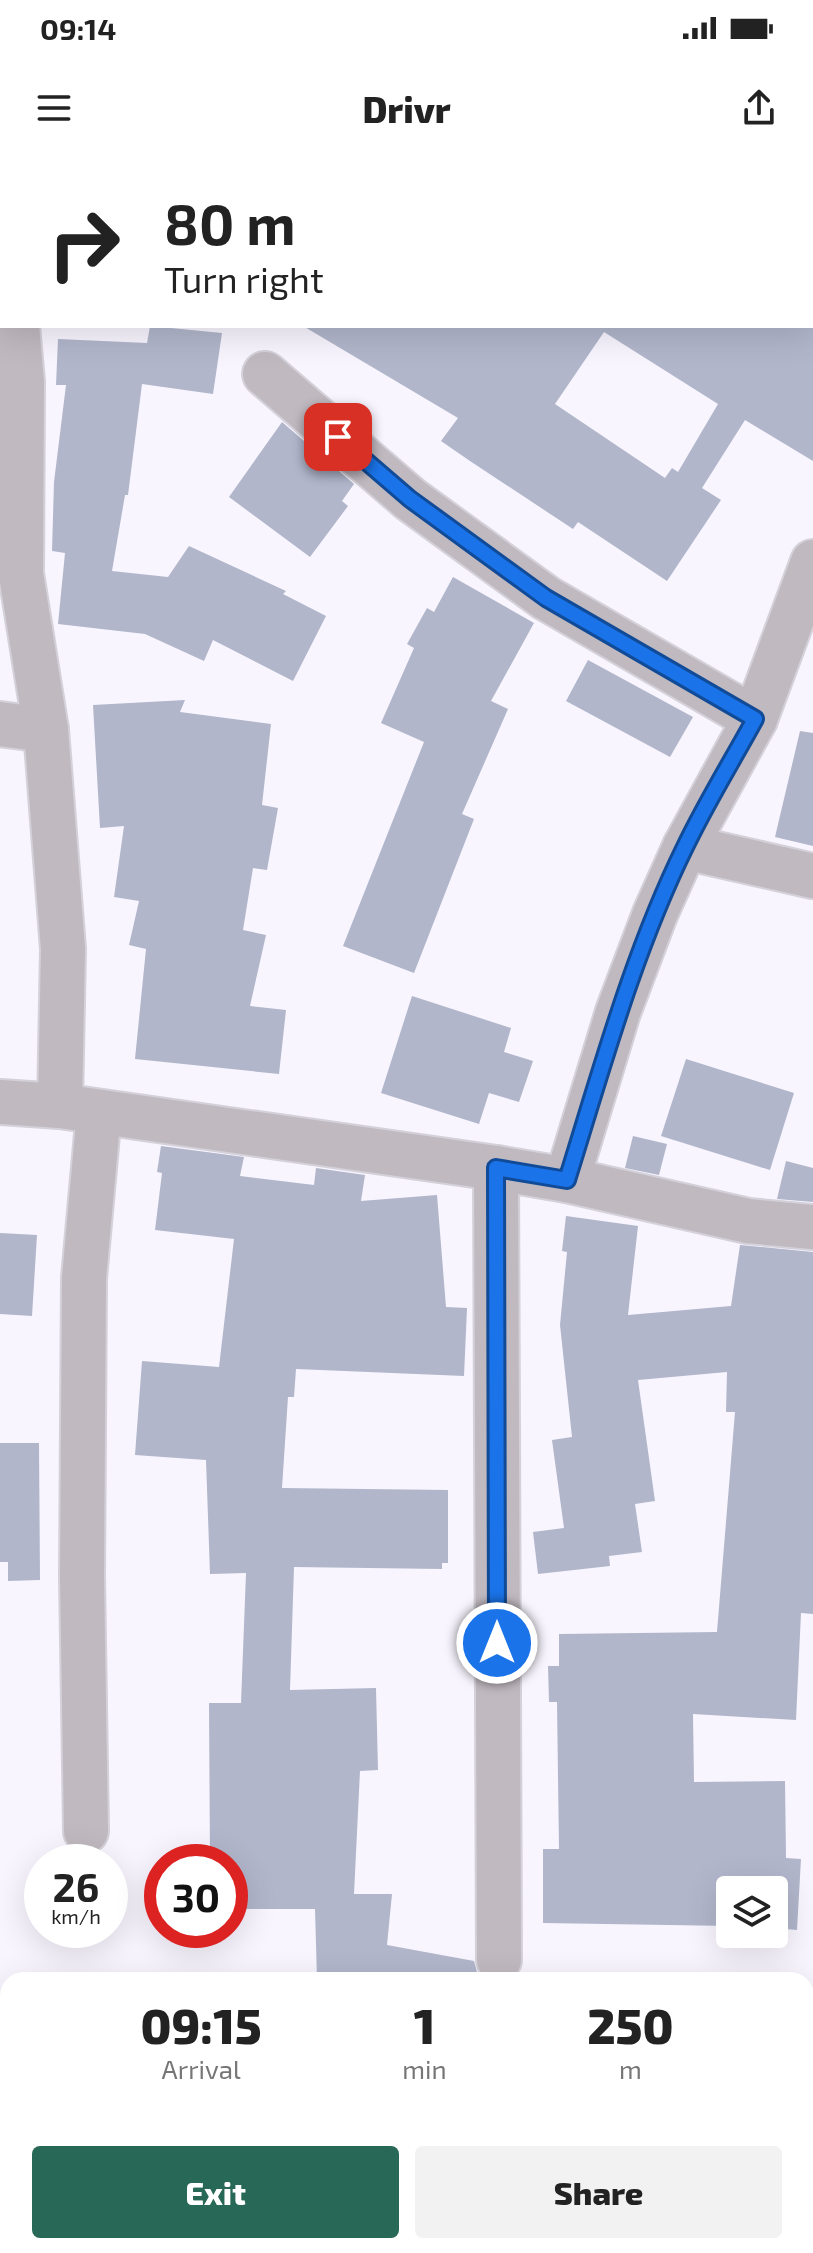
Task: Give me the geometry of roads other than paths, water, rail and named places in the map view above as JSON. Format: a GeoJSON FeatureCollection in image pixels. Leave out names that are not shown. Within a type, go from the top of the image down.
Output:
{"type":"FeatureCollection","features":[{"type":"Feature","properties":{"kind":"street"},"geometry":{"type":"LineString","coordinates":[[17,328],[22,382],[21,574],[46,730],[79,1109],[84,1278],[82,1577],[86,1831]]}},
{"type":"Feature","properties":{"kind":"street"},"geometry":{"type":"LineString","coordinates":[[265,374],[410,499],[546,598],[755,719]]}},
{"type":"Feature","properties":{"kind":"street"},"geometry":{"type":"LineString","coordinates":[[567,1180],[618,1012],[655,914],[685,847],[755,719],[813,562]]}},
{"type":"Feature","properties":{"kind":"street"},"geometry":{"type":"LineString","coordinates":[[0,724],[46,730]]}},
{"type":"Feature","properties":{"kind":"street"},"geometry":{"type":"LineString","coordinates":[[685,847],[813,876]]}},
{"type":"Feature","properties":{"kind":"street"},"geometry":{"type":"LineString","coordinates":[[0,1102],[79,1109],[496,1168],[567,1180],[748,1221],[813,1227]]}},
{"type":"Feature","properties":{"kind":"street"},"geometry":{"type":"LineString","coordinates":[[496,1168],[499,1960]]}}]}
